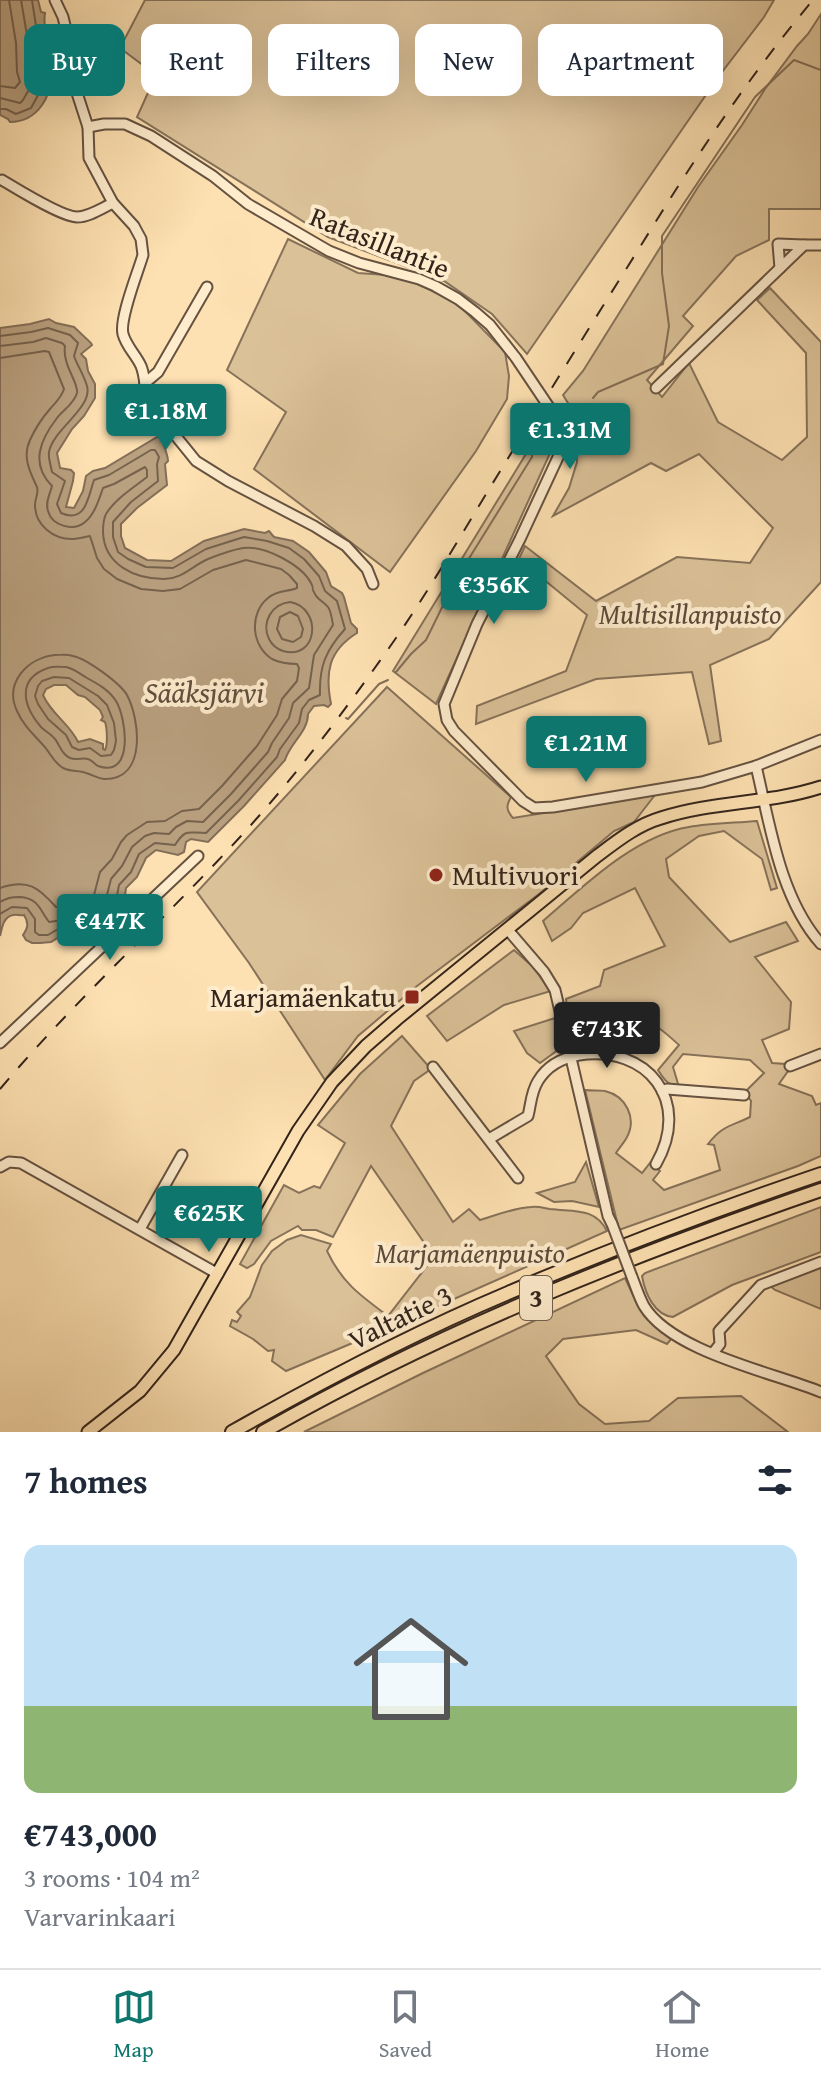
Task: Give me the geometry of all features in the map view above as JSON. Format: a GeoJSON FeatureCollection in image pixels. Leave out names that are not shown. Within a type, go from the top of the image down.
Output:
{"type":"FeatureCollection","features":[{"type":"Feature","properties":{"kind":"highway","name":"Valtatie 3"},"geometry":{"type":"LineString","coordinates":[[232,1432],[345,1370],[506,1293],[690,1220],[821,1174]]}},
{"type":"Feature","properties":{"kind":"highway","name":"Valtatie 3"},"geometry":{"type":"LineString","coordinates":[[263,1432],[365,1377],[513,1307],[696,1234],[821,1190]]}},
{"type":"Feature","properties":{"kind":"main road"},"geometry":{"type":"LineString","coordinates":[[88,1432],[129,1401],[157,1372],[185,1333],[298,1131],[332,1082],[366,1046],[597,856],[647,823],[692,810],[821,787]]}},
{"type":"Feature","properties":{"kind":"street"},"geometry":{"type":"LineString","coordinates":[[55,0],[66,27],[77,93],[88,127],[89,158],[113,203],[134,226],[143,247],[122,330],[141,366],[149,403],[196,461],[346,546],[367,569],[373,584]]}},
{"type":"Feature","properties":{"kind":"street","name":"Ratasillantie"},"geometry":{"type":"LineString","coordinates":[[88,127],[125,124],[151,136],[213,176],[248,204],[329,251],[359,263],[419,279],[447,292],[490,325],[557,419],[562,437],[560,453],[458,665],[444,704],[447,720],[454,731],[523,801],[534,808],[553,807],[702,782],[756,766]]}},
{"type":"Feature","properties":{"kind":"street"},"geometry":{"type":"LineString","coordinates":[[2,180],[76,217],[113,203]]}},
{"type":"Feature","properties":{"kind":"street"},"geometry":{"type":"LineString","coordinates":[[780,268],[778,244],[821,245]]}},
{"type":"Feature","properties":{"kind":"street"},"geometry":{"type":"LineString","coordinates":[[656,388],[804,245]]}},
{"type":"Feature","properties":{"kind":"street"},"geometry":{"type":"LineString","coordinates":[[145,383],[158,372],[207,287]]}},
{"type":"Feature","properties":{"kind":"street"},"geometry":{"type":"LineString","coordinates":[[821,740],[756,766],[789,894],[799,915],[821,944]]}},
{"type":"Feature","properties":{"kind":"street"},"geometry":{"type":"LineString","coordinates":[[0,1043],[198,856]]}},
{"type":"Feature","properties":{"kind":"street"},"geometry":{"type":"LineString","coordinates":[[508,930],[552,985],[608,1216],[645,1306],[660,1324],[691,1345],[821,1392]]}},
{"type":"Feature","properties":{"kind":"street"},"geometry":{"type":"LineString","coordinates":[[489,1139],[528,1116],[539,1079],[556,1063],[571,1057],[601,1053],[624,1058],[646,1070],[662,1091],[668,1107],[669,1123],[666,1144],[656,1164]]}},
{"type":"Feature","properties":{"kind":"street"},"geometry":{"type":"LineString","coordinates":[[790,1066],[821,1054]]}},
{"type":"Feature","properties":{"kind":"street"},"geometry":{"type":"LineString","coordinates":[[433,1067],[518,1178]]}},
{"type":"Feature","properties":{"kind":"street"},"geometry":{"type":"LineString","coordinates":[[662,1091],[744,1095]]}},
{"type":"Feature","properties":{"kind":"street"},"geometry":{"type":"LineString","coordinates":[[140,1229],[182,1155]]}},
{"type":"Feature","properties":{"kind":"street"},"geometry":{"type":"LineString","coordinates":[[0,1167],[9,1162],[21,1163],[218,1274]]}},
{"type":"Feature","properties":{"kind":"street"},"geometry":{"type":"LineString","coordinates":[[713,1353],[720,1344],[719,1331],[761,1285],[821,1262]]}},
{"type":"Feature","properties":{"kind":"green space"},"geometry":{"type":"Polygon","coordinates":[[[145,0],[774,0],[723,71],[723,24],[538,24],[538,96],[705,96],[527,354],[492,314],[444,281],[328,237],[137,117],[146,96],[252,96],[252,24],[141,24],[141,64],[125,52],[125,38],[145,0]]]}},
{"type":"Feature","properties":{"kind":"green space","name":"Multisillanpuisto"},"geometry":{"type":"Polygon","coordinates":[[[821,14],[821,209],[769,209],[769,240],[736,256],[683,316],[693,326],[647,380],[662,397],[689,363],[718,422],[782,460],[807,437],[806,353],[757,300],[770,288],[821,342],[821,582],[769,639],[710,665],[721,741],[709,744],[692,672],[596,679],[476,724],[477,706],[566,671],[587,615],[542,578],[516,565],[525,546],[596,601],[677,557],[750,563],[773,528],[699,454],[666,471],[651,463],[553,516],[569,488],[577,462],[576,416],[563,395],[583,371],[698,187],[821,14]]]}},
{"type":"Feature","properties":{"kind":"green space"},"geometry":{"type":"Polygon","coordinates":[[[288,239],[358,273],[387,275],[415,282],[458,304],[505,352],[509,376],[507,399],[476,451],[390,572],[254,469],[286,412],[227,370],[288,239]]]}},
{"type":"Feature","properties":{"kind":"green space"},"geometry":{"type":"Polygon","coordinates":[[[537,436],[551,451],[436,704],[393,671],[537,436]]]}},
{"type":"Feature","properties":{"kind":"green space"},"geometry":{"type":"Polygon","coordinates":[[[387,687],[511,797],[508,808],[513,818],[655,795],[634,822],[614,831],[358,1036],[325,1080],[249,963],[197,892],[387,687]]]}},
{"type":"Feature","properties":{"kind":"green space"},"geometry":{"type":"Polygon","coordinates":[[[757,821],[777,888],[771,890],[762,859],[724,831],[699,836],[666,859],[669,877],[730,942],[786,922],[798,941],[755,957],[791,1002],[789,1029],[762,1040],[772,1063],[786,1064],[788,1071],[779,1084],[812,1096],[816,1105],[821,1103],[821,1156],[619,1230],[585,1090],[605,1091],[624,1103],[630,1115],[630,1130],[616,1153],[642,1173],[650,1163],[660,1171],[653,1180],[664,1190],[720,1170],[714,1145],[708,1144],[723,1130],[750,1117],[751,1101],[745,1092],[764,1073],[750,1060],[683,1054],[673,1067],[679,1087],[675,1086],[666,1081],[658,1070],[679,1045],[657,1027],[623,1014],[568,1015],[566,999],[600,986],[604,970],[665,946],[635,888],[583,913],[571,928],[552,941],[543,921],[611,864],[649,841],[689,827],[757,821]]]}},
{"type":"Feature","properties":{"kind":"green space"},"geometry":{"type":"Polygon","coordinates":[[[514,950],[532,966],[551,991],[504,1005],[447,1041],[427,1016],[514,950]]]}},
{"type":"Feature","properties":{"kind":"green space"},"geometry":{"type":"Polygon","coordinates":[[[555,1018],[562,1047],[540,1063],[527,1053],[514,1031],[555,1018]]]}},
{"type":"Feature","properties":{"kind":"green space","name":"Marjamäenpuisto"},"geometry":{"type":"Polygon","coordinates":[[[402,1036],[431,1069],[414,1081],[391,1126],[453,1222],[469,1209],[480,1220],[512,1210],[536,1207],[590,1214],[607,1231],[286,1371],[272,1361],[274,1350],[268,1351],[230,1326],[232,1320],[237,1322],[241,1316],[237,1312],[250,1297],[262,1265],[272,1251],[301,1235],[331,1244],[327,1251],[346,1280],[388,1316],[434,1257],[371,1166],[333,1237],[316,1230],[302,1230],[298,1226],[271,1241],[254,1264],[247,1268],[240,1264],[284,1185],[299,1193],[314,1186],[320,1188],[345,1143],[318,1125],[360,1074],[402,1036]]]}},
{"type":"Feature","properties":{"kind":"green space"},"geometry":{"type":"Polygon","coordinates":[[[586,1162],[599,1207],[572,1201],[554,1202],[537,1193],[575,1182],[586,1162]]]}},
{"type":"Feature","properties":{"kind":"green space"},"geometry":{"type":"Polygon","coordinates":[[[821,1207],[821,1252],[732,1285],[673,1317],[656,1308],[648,1296],[642,1276],[645,1273],[821,1207]]]}},
{"type":"Feature","properties":{"kind":"green space"},"geometry":{"type":"Polygon","coordinates":[[[821,1265],[821,1309],[769,1285],[821,1265]]]}},
{"type":"Feature","properties":{"kind":"green space"},"geometry":{"type":"Polygon","coordinates":[[[625,1278],[638,1306],[672,1338],[667,1344],[636,1330],[563,1339],[546,1356],[579,1404],[605,1424],[649,1421],[678,1398],[741,1396],[788,1432],[304,1432],[423,1373],[625,1278]]]}},
{"type":"Feature","properties":{"kind":"water"},"geometry":{"type":"Polygon","coordinates":[[[0,0],[38,0],[41,12],[45,13],[44,24],[24,24],[24,96],[46,96],[36,112],[20,121],[10,122],[0,115],[0,0]]]}},
{"type":"Feature","properties":{"kind":"water","name":"Sääksjärvi"},"geometry":{"type":"Polygon","coordinates":[[[49,319],[74,327],[92,345],[81,354],[86,359],[95,384],[95,398],[57,453],[60,468],[74,473],[66,507],[74,508],[83,491],[86,476],[162,434],[168,461],[165,464],[167,485],[121,524],[125,548],[147,560],[171,561],[204,541],[244,529],[269,531],[274,537],[293,541],[309,552],[326,572],[331,586],[342,593],[351,623],[357,629],[357,633],[334,655],[328,682],[331,704],[328,707],[314,706],[285,760],[208,842],[191,839],[186,842],[184,852],[178,855],[156,850],[146,858],[137,877],[126,888],[124,904],[117,918],[99,935],[59,937],[40,943],[32,943],[23,935],[27,925],[24,915],[7,918],[0,936],[0,328],[49,319]],[[66,685],[46,689],[43,695],[46,702],[78,742],[90,739],[103,744],[105,750],[106,728],[100,710],[66,685]]]}},
{"type":"Feature","properties":{"kind":"waterway"},"geometry":{"type":"LineString","coordinates":[[593,398],[598,392],[663,364],[669,326],[662,273],[662,236],[755,97],[794,60],[821,70]]}},
{"type":"Feature","properties":{"kind":"waterway"},"geometry":{"type":"LineString","coordinates":[[565,442],[574,439],[593,418]]}},
{"type":"Feature","properties":{"kind":"waterway"},"geometry":{"type":"LineString","coordinates":[[396,672],[426,640],[455,581],[532,457],[533,448],[541,444],[559,443]]}},
{"type":"Feature","properties":{"kind":"waterway"},"geometry":{"type":"LineString","coordinates":[[346,718],[379,684],[388,680]]}},
{"type":"Feature","properties":{"kind":"railway"},"geometry":{"type":"LineString","coordinates":[[0,1089],[58,1024],[241,836],[336,720],[419,604],[701,151],[766,59],[813,0]]}},
{"type":"Feature","properties":{"kind":"place","name":"Multivuori"},"geometry":{"type":"Point","coordinates":[436,875]}},
{"type":"Feature","properties":{"kind":"place","name":"Marjamäenkatu"},"geometry":{"type":"Point","coordinates":[412,997]}}]}
